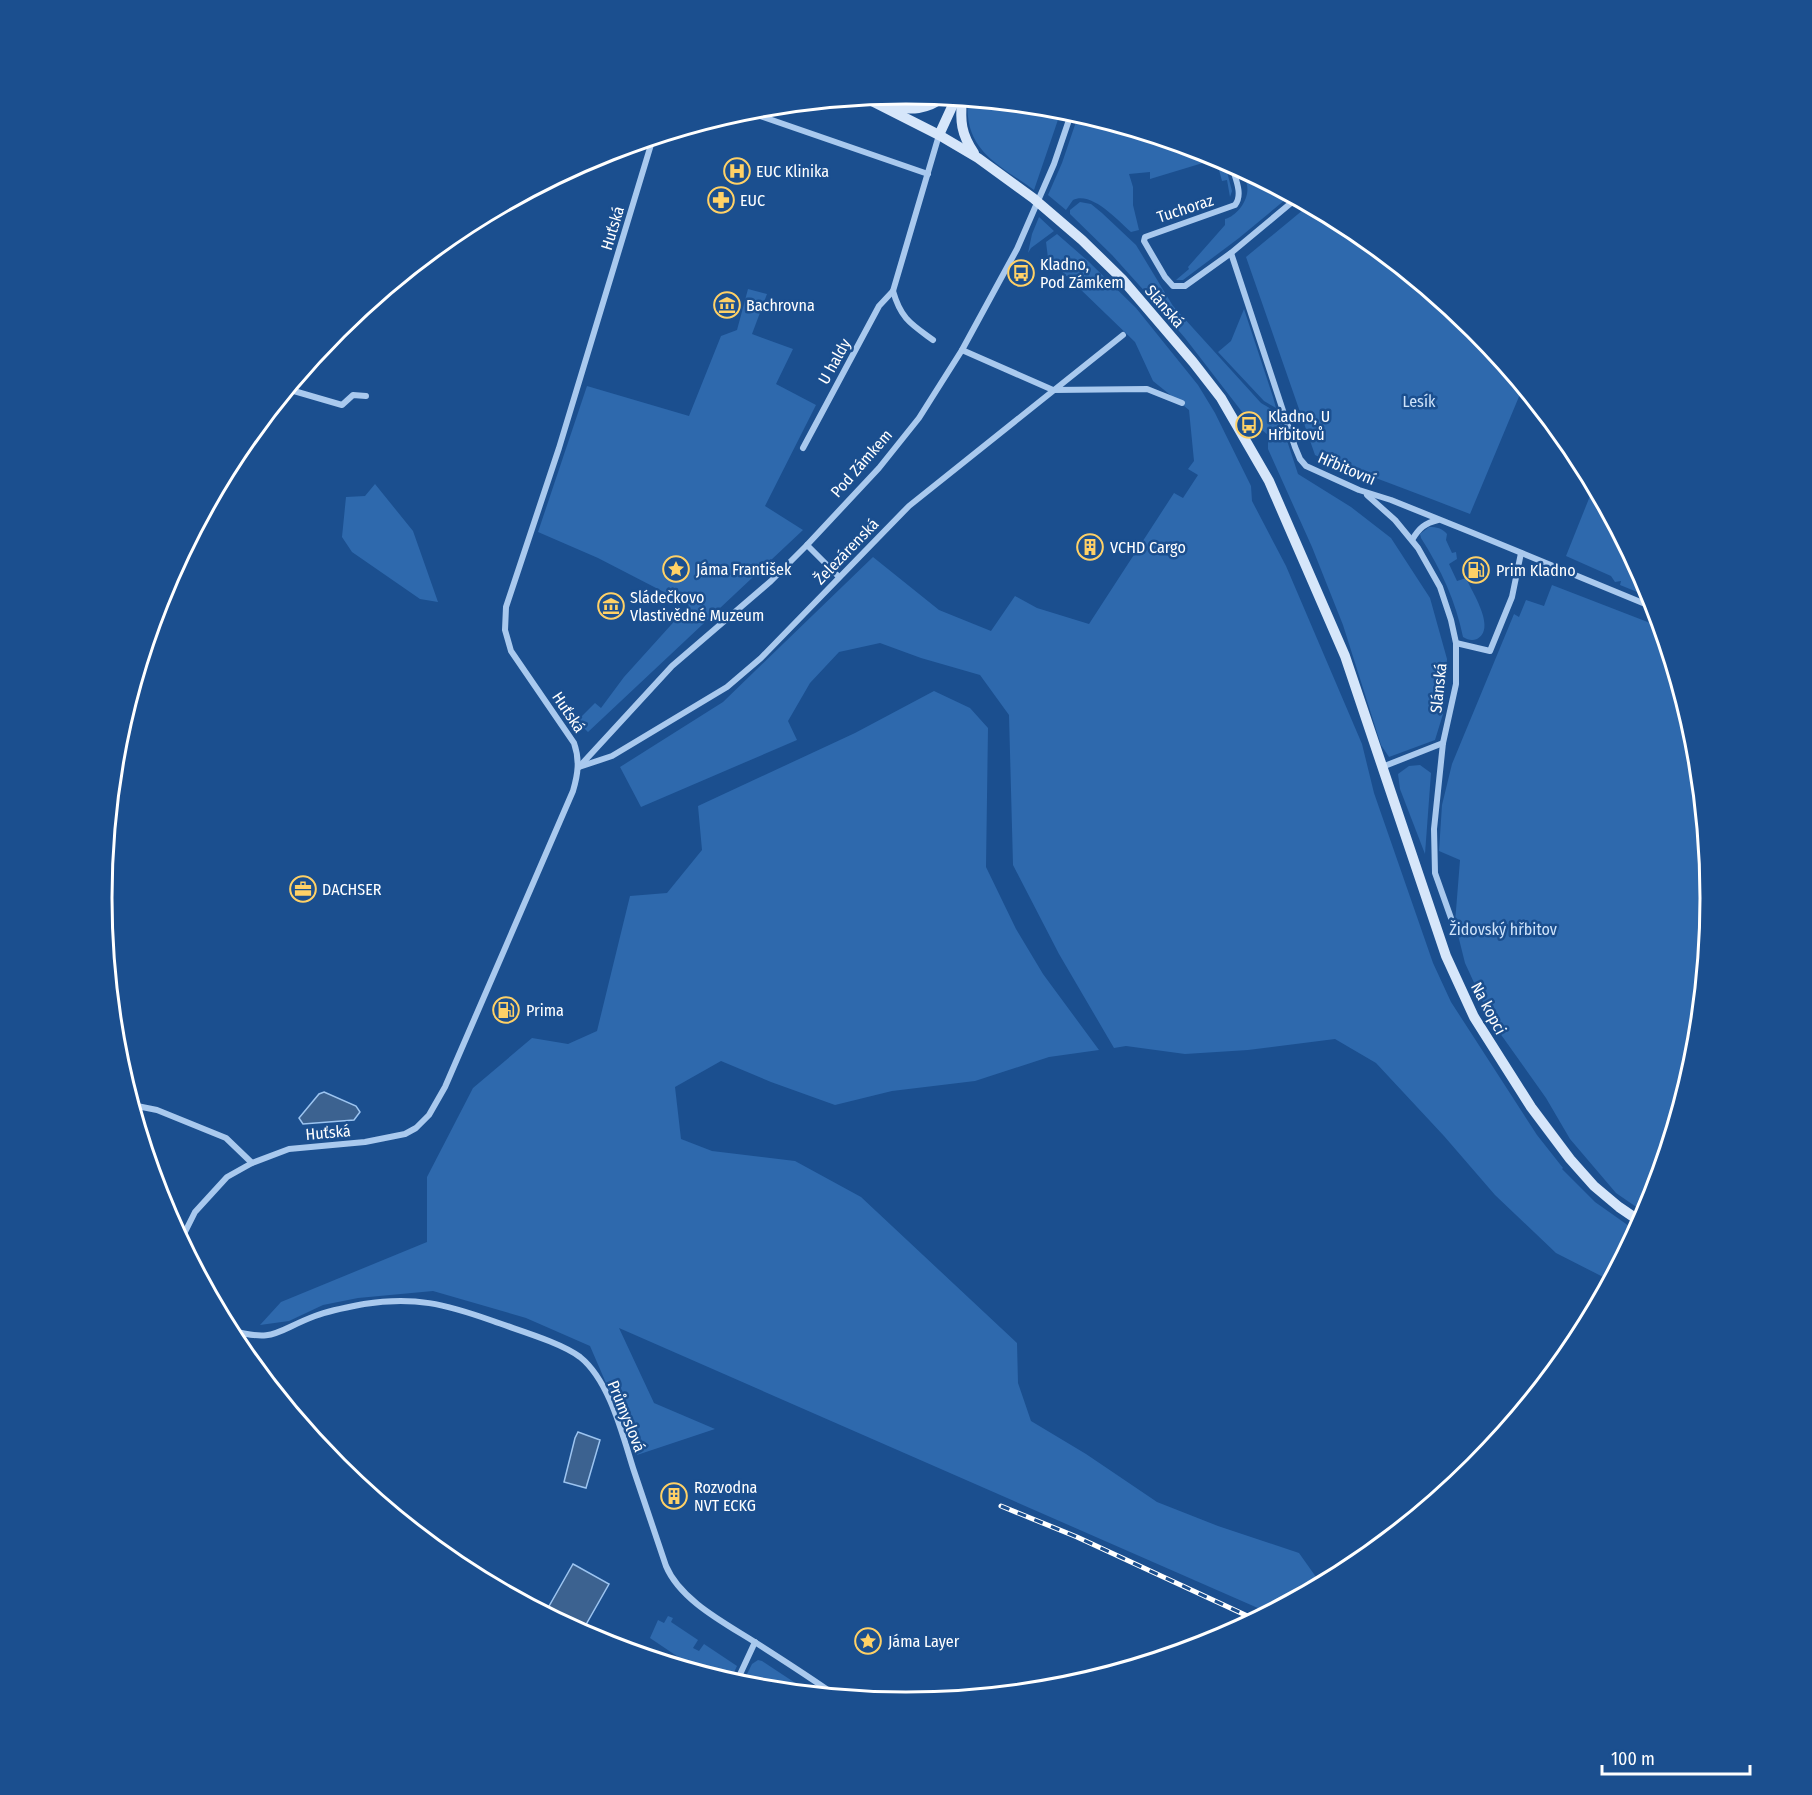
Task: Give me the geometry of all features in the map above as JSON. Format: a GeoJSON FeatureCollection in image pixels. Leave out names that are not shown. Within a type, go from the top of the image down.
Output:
{"type":"FeatureCollection","features":[{"type":"Feature","properties":{"kind":"main road"},"geometry":{"type":"LineString","coordinates":[[881,105],[913,110],[931,104]]}},
{"type":"Feature","properties":{"kind":"main road","name":"Slánská"},"geometry":{"type":"LineString","coordinates":[[881,105],[978,158],[1033,198],[1083,240],[1122,279],[1221,398],[1269,481],[1346,656],[1382,767]]}},
{"type":"Feature","properties":{"kind":"main road"},"geometry":{"type":"LineString","coordinates":[[939,135],[953,105]]}},
{"type":"Feature","properties":{"kind":"main road"},"geometry":{"type":"LineString","coordinates":[[962,105],[965,140],[978,158]]}},
{"type":"Feature","properties":{"kind":"main road","name":"Na kopci"},"geometry":{"type":"LineString","coordinates":[[1382,767],[1446,956],[1474,1017],[1531,1107],[1570,1159],[1594,1186],[1633,1217]]}},
{"type":"Feature","properties":{"kind":"street"},"geometry":{"type":"LineString","coordinates":[[763,117],[928,174]]}},
{"type":"Feature","properties":{"kind":"street","name":"Pod Zámkem"},"geometry":{"type":"LineString","coordinates":[[579,767],[672,666],[771,581],[807,545],[879,468],[919,418],[962,350],[1017,249],[1054,164],[1069,121]]}},
{"type":"Feature","properties":{"kind":"street"},"geometry":{"type":"LineString","coordinates":[[933,340],[908,322],[893,291],[939,135]]}},
{"type":"Feature","properties":{"kind":"street","name":"Huťská"},"geometry":{"type":"LineString","coordinates":[[186,1231],[195,1212],[226,1177],[252,1163],[289,1149],[393,1138],[416,1128],[429,1115],[445,1087],[536,879],[573,791],[579,767],[578,755],[574,743],[511,651],[505,630],[506,607],[559,448],[651,146]]}},
{"type":"Feature","properties":{"kind":"street","name":"Tuchoraz"},"geometry":{"type":"LineString","coordinates":[[1231,253],[1182,287],[1173,286],[1144,241],[1144,237],[1235,206],[1239,194],[1234,175]]}},
{"type":"Feature","properties":{"kind":"street"},"geometry":{"type":"LineString","coordinates":[[1231,253],[1291,203]]}},
{"type":"Feature","properties":{"kind":"street","name":"Hřbitovní"},"geometry":{"type":"LineString","coordinates":[[1231,253],[1298,456],[1309,468],[1643,603]]}},
{"type":"Feature","properties":{"kind":"street","name":"U haldy"},"geometry":{"type":"LineString","coordinates":[[803,448],[879,306],[893,291]]}},
{"type":"Feature","properties":{"kind":"street","name":"Železárenská"},"geometry":{"type":"LineString","coordinates":[[579,767],[612,756],[727,687],[761,658],[909,506],[1123,335]]}},
{"type":"Feature","properties":{"kind":"street"},"geometry":{"type":"LineString","coordinates":[[962,350],[1053,390],[1146,389],[1182,403]]}},
{"type":"Feature","properties":{"kind":"street"},"geometry":{"type":"LineString","coordinates":[[294,392],[342,405],[353,395],[366,396]]}},
{"type":"Feature","properties":{"kind":"street","name":"Slánská"},"geometry":{"type":"LineString","coordinates":[[1359,490],[1384,510],[1412,540],[1440,587],[1456,643],[1456,684],[1443,743],[1434,829],[1436,873],[1450,918]]}},
{"type":"Feature","properties":{"kind":"street"},"geometry":{"type":"LineString","coordinates":[[1412,540],[1426,523],[1438,520]]}},
{"type":"Feature","properties":{"kind":"street"},"geometry":{"type":"LineString","coordinates":[[807,545],[839,577]]}},
{"type":"Feature","properties":{"kind":"street"},"geometry":{"type":"LineString","coordinates":[[1456,643],[1490,651],[1512,597],[1521,553]]}},
{"type":"Feature","properties":{"kind":"street"},"geometry":{"type":"LineString","coordinates":[[1382,767],[1443,743]]}},
{"type":"Feature","properties":{"kind":"street"},"geometry":{"type":"LineString","coordinates":[[140,1107],[157,1110],[226,1138],[252,1163]]}},
{"type":"Feature","properties":{"kind":"street","name":"Průmyslová"},"geometry":{"type":"LineString","coordinates":[[242,1332],[259,1336],[272,1335],[334,1310],[387,1301],[416,1300],[462,1310],[521,1331],[575,1354],[593,1370],[609,1399],[672,1578],[689,1597],[823,1687]]}},
{"type":"Feature","properties":{"kind":"street"},"geometry":{"type":"LineString","coordinates":[[740,1674],[755,1642]]}},
{"type":"Feature","properties":{"kind":"green space"},"geometry":{"type":"Polygon","coordinates":[[[968,106],[1058,119],[1034,190],[986,154],[971,131],[968,106]]]}},
{"type":"Feature","properties":{"kind":"green space"},"geometry":{"type":"Polygon","coordinates":[[[1076,122],[1161,146],[1205,162],[1150,179],[1150,172],[1129,174],[1139,230],[1131,232],[1096,203],[1080,198],[1073,200],[1066,210],[1048,195],[1076,122]]]}},
{"type":"Feature","properties":{"kind":"green space"},"geometry":{"type":"Polygon","coordinates":[[[1218,168],[1227,172],[1232,191],[1230,197],[1227,180],[1222,181],[1218,168]]]}},
{"type":"Feature","properties":{"kind":"green space"},"geometry":{"type":"Polygon","coordinates":[[[1246,181],[1285,200],[1183,280],[1176,280],[1189,269],[1188,267],[1225,225],[1225,219],[1242,206],[1247,196],[1246,181]]]}},
{"type":"Feature","properties":{"kind":"green space"},"geometry":{"type":"Polygon","coordinates":[[[1080,202],[1091,204],[1136,245],[1173,306],[1261,403],[1278,413],[1298,474],[1351,507],[1391,538],[1430,598],[1447,659],[1443,714],[1435,740],[1389,757],[1381,745],[1343,625],[1312,547],[1268,449],[1268,435],[1246,417],[1185,338],[1148,295],[1112,255],[1070,214],[1070,210],[1080,202]]]}},
{"type":"Feature","properties":{"kind":"green space","name":"Lesík"},"geometry":{"type":"Polygon","coordinates":[[[1303,210],[1347,237],[1430,301],[1503,374],[1520,394],[1470,514],[1315,455],[1246,257],[1303,210]]]}},
{"type":"Feature","properties":{"kind":"green space"},"geometry":{"type":"Polygon","coordinates":[[[1039,217],[1054,231],[1031,248],[1028,253],[1032,234],[1039,217]]]}},
{"type":"Feature","properties":{"kind":"green space"},"geometry":{"type":"Polygon","coordinates":[[[1057,234],[1136,308],[1198,385],[1215,413],[1251,486],[1252,501],[1286,566],[1362,744],[1374,793],[1433,963],[1451,1002],[1537,1135],[1562,1169],[1595,1202],[1629,1226],[1603,1277],[1556,1253],[1495,1195],[1376,1063],[1335,1039],[1248,1050],[1185,1054],[1126,1046],[1114,1048],[1059,954],[1013,865],[1009,715],[980,675],[880,643],[839,652],[810,683],[788,721],[797,740],[641,807],[620,767],[723,702],[873,557],[939,610],[991,631],[1015,596],[1037,608],[1089,624],[1174,493],[1183,498],[1198,475],[1188,469],[1194,461],[1189,410],[1153,381],[1135,342],[1048,258],[1046,242],[1057,234]]]}},
{"type":"Feature","properties":{"kind":"green space"},"geometry":{"type":"Polygon","coordinates":[[[748,289],[767,294],[752,334],[793,349],[776,384],[816,405],[765,506],[803,530],[588,732],[577,721],[595,703],[601,708],[624,677],[689,605],[598,558],[538,532],[587,386],[689,416],[721,336],[737,330],[748,289]]]}},
{"type":"Feature","properties":{"kind":"green space"},"geometry":{"type":"Polygon","coordinates":[[[1244,309],[1276,408],[1264,401],[1218,352],[1231,341],[1244,309]]]}},
{"type":"Feature","properties":{"kind":"green space"},"geometry":{"type":"Polygon","coordinates":[[[375,484],[413,531],[438,602],[420,599],[352,552],[342,537],[346,497],[365,496],[375,484]]]}},
{"type":"Feature","properties":{"kind":"green space"},"geometry":{"type":"Polygon","coordinates":[[[1590,495],[1618,546],[1640,593],[1620,585],[1621,581],[1615,582],[1611,576],[1566,556],[1590,495]]]}},
{"type":"Feature","properties":{"kind":"green space"},"geometry":{"type":"Polygon","coordinates":[[[1429,527],[1439,528],[1447,534],[1446,540],[1452,553],[1456,552],[1457,559],[1449,564],[1457,581],[1466,578],[1481,610],[1485,627],[1483,634],[1477,639],[1470,640],[1463,637],[1447,586],[1421,538],[1420,534],[1429,527]]]}},
{"type":"Feature","properties":{"kind":"green space","name":"Židovský hřbitov"},"geometry":{"type":"Polygon","coordinates":[[[1552,585],[1651,623],[1673,692],[1685,743],[1693,794],[1700,898],[1693,1001],[1685,1052],[1673,1103],[1658,1153],[1637,1207],[1616,1193],[1570,1139],[1546,1098],[1492,1022],[1465,963],[1455,923],[1460,860],[1439,851],[1442,805],[1452,764],[1514,614],[1519,617],[1526,600],[1544,606],[1552,585]]]}},
{"type":"Feature","properties":{"kind":"green space"},"geometry":{"type":"Polygon","coordinates":[[[934,691],[970,708],[988,728],[986,867],[1016,929],[1043,974],[1099,1050],[1049,1057],[975,1081],[892,1091],[835,1105],[721,1061],[675,1087],[681,1139],[712,1151],[795,1161],[861,1197],[1017,1343],[1018,1383],[1031,1421],[1086,1454],[1157,1502],[1218,1526],[1299,1553],[1316,1577],[1259,1609],[619,1328],[654,1403],[715,1429],[637,1455],[590,1346],[526,1318],[433,1291],[358,1298],[323,1305],[289,1321],[260,1325],[281,1302],[427,1242],[427,1177],[473,1088],[532,1038],[568,1044],[597,1031],[630,896],[667,893],[702,850],[698,806],[855,733],[934,691]]]}},
{"type":"Feature","properties":{"kind":"green space"},"geometry":{"type":"Polygon","coordinates":[[[1420,765],[1431,773],[1425,854],[1400,789],[1398,774],[1409,766],[1420,765]]]}},
{"type":"Feature","properties":{"kind":"green space"},"geometry":{"type":"Polygon","coordinates":[[[668,1616],[673,1618],[671,1622],[698,1640],[693,1648],[699,1651],[704,1644],[737,1666],[734,1672],[679,1658],[650,1638],[658,1620],[664,1623],[668,1616]]]}},
{"type":"Feature","properties":{"kind":"green space"},"geometry":{"type":"Polygon","coordinates":[[[758,1660],[762,1661],[797,1684],[747,1675],[752,1664],[758,1660]]]}},
{"type":"Feature","properties":{"kind":"shaded area"},"geometry":{"type":"Polygon","coordinates":[[[324,1092],[356,1106],[360,1112],[354,1120],[303,1124],[299,1118],[319,1094],[324,1092]]]}},
{"type":"Feature","properties":{"kind":"shaded area"},"geometry":{"type":"Polygon","coordinates":[[[578,1432],[600,1440],[586,1488],[564,1482],[578,1432]]]}},
{"type":"Feature","properties":{"kind":"shaded area"},"geometry":{"type":"Polygon","coordinates":[[[573,1564],[609,1584],[586,1624],[549,1607],[573,1564]]]}},
{"type":"Feature","properties":{"kind":"railway"},"geometry":{"type":"LineString","coordinates":[[1001,1506],[1077,1537],[1246,1615]]}},
{"type":"Feature","properties":{"kind":"place","name":"EUC Klinika"},"geometry":{"type":"Point","coordinates":[737,171]}},
{"type":"Feature","properties":{"kind":"place","name":"EUC"},"geometry":{"type":"Point","coordinates":[721,200]}},
{"type":"Feature","properties":{"kind":"place","name":"Kladno, Pod Zámkem"},"geometry":{"type":"Point","coordinates":[1021,273]}},
{"type":"Feature","properties":{"kind":"place","name":"Bachrovna"},"geometry":{"type":"Point","coordinates":[727,305]}},
{"type":"Feature","properties":{"kind":"place","name":"Kladno, U Hřbitovů"},"geometry":{"type":"Point","coordinates":[1249,425]}},
{"type":"Feature","properties":{"kind":"place","name":"VCHD Cargo"},"geometry":{"type":"Point","coordinates":[1090,547]}},
{"type":"Feature","properties":{"kind":"place","name":"Jáma František"},"geometry":{"type":"Point","coordinates":[676,569]}},
{"type":"Feature","properties":{"kind":"place","name":"Prim Kladno"},"geometry":{"type":"Point","coordinates":[1476,570]}},
{"type":"Feature","properties":{"kind":"place","name":"Sládečkovo Vlastivědné Muzeum"},"geometry":{"type":"Point","coordinates":[611,606]}},
{"type":"Feature","properties":{"kind":"place","name":"DACHSER"},"geometry":{"type":"Point","coordinates":[303,889]}},
{"type":"Feature","properties":{"kind":"place","name":"Prima"},"geometry":{"type":"Point","coordinates":[506,1010]}},
{"type":"Feature","properties":{"kind":"place","name":"Rozvodna NVT ECKG"},"geometry":{"type":"Point","coordinates":[674,1496]}},
{"type":"Feature","properties":{"kind":"place","name":"Jáma Layer"},"geometry":{"type":"Point","coordinates":[868,1641]}}]}
